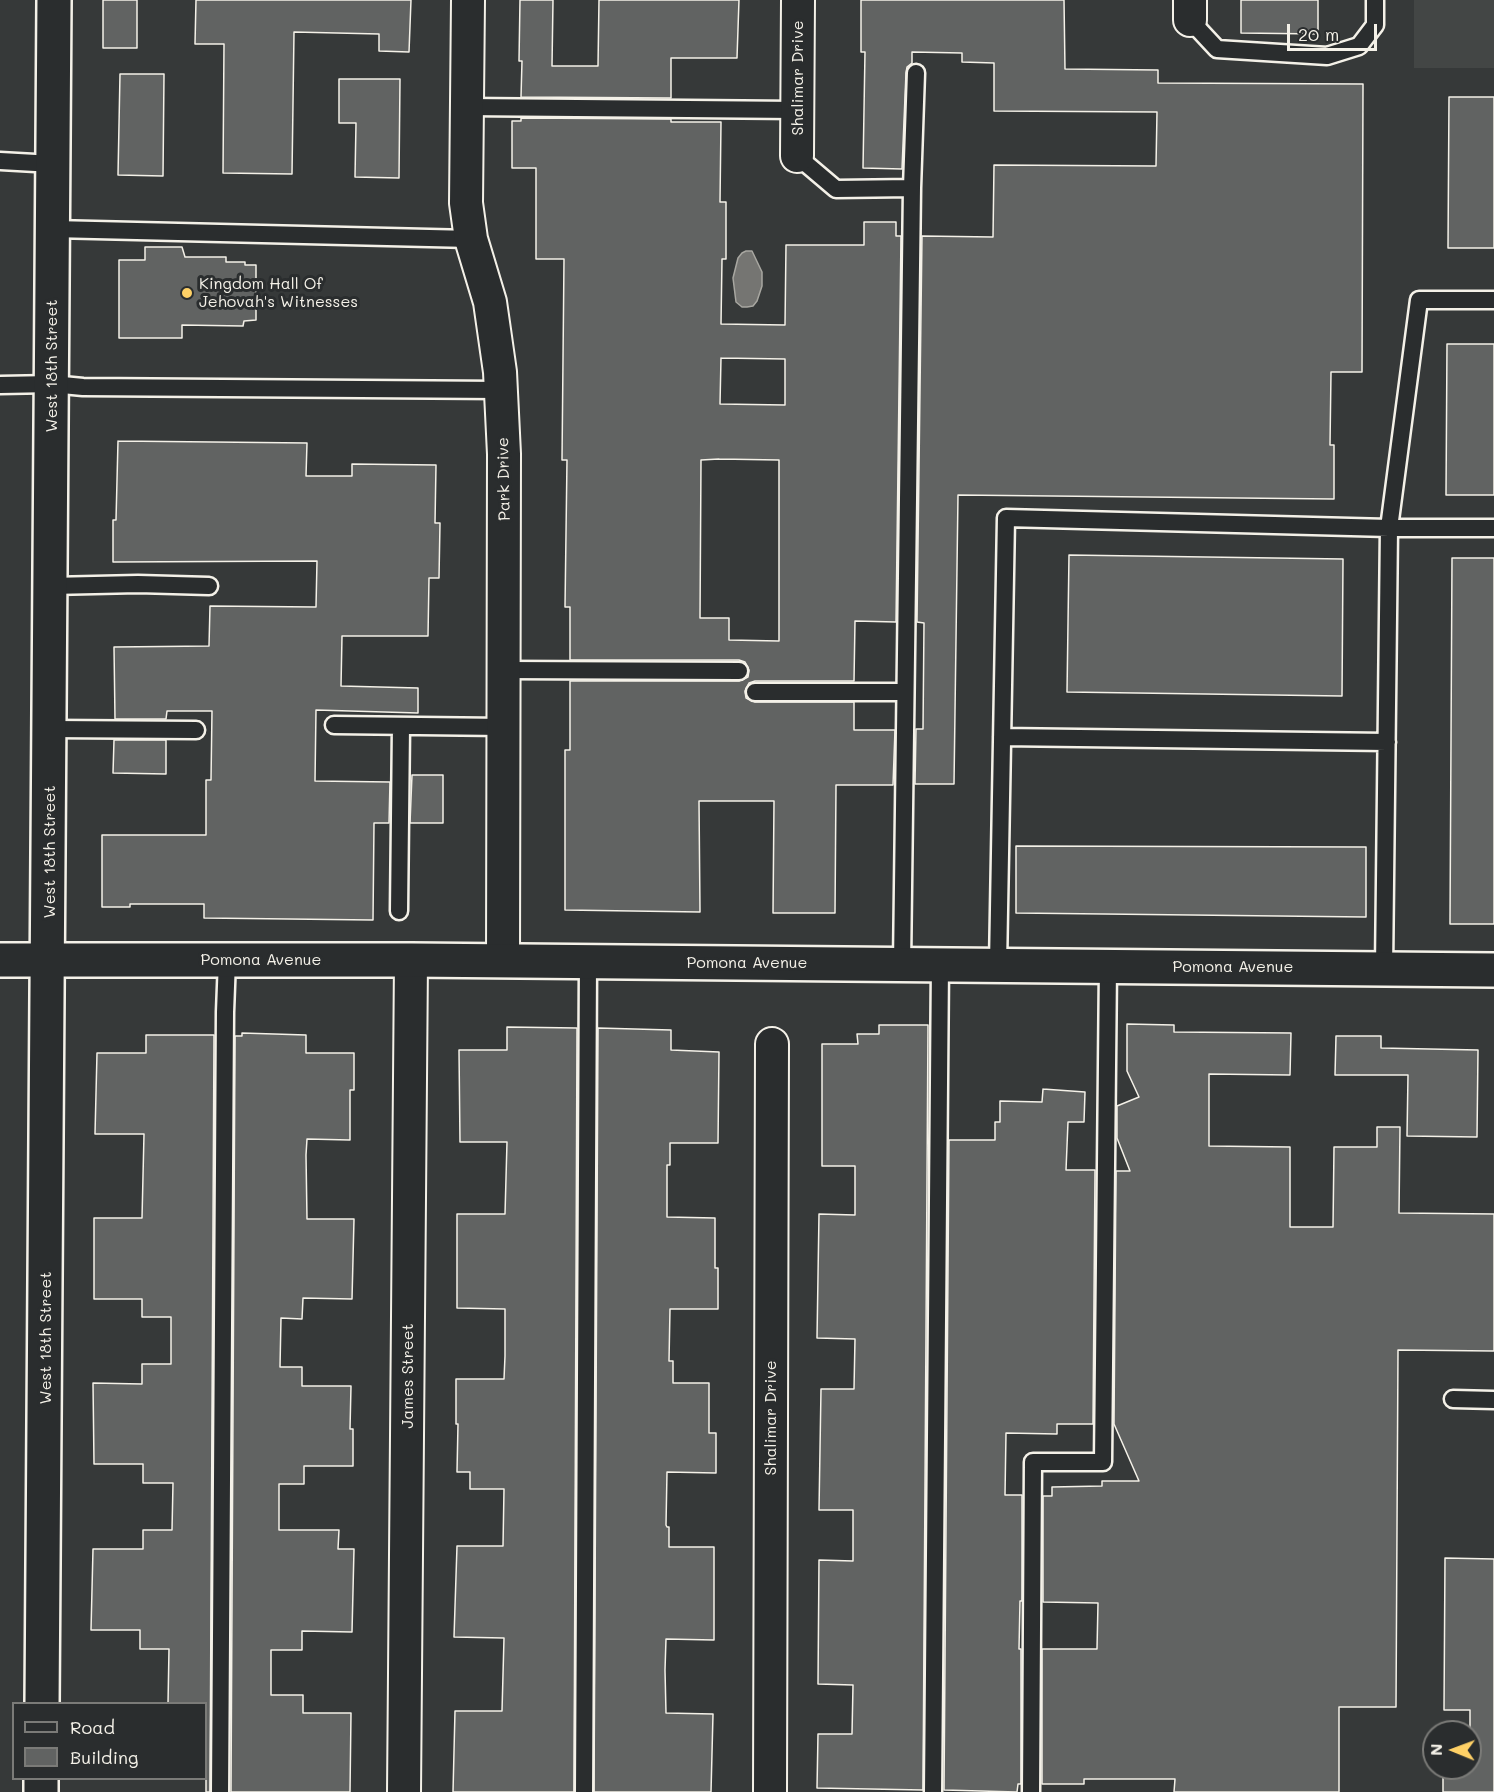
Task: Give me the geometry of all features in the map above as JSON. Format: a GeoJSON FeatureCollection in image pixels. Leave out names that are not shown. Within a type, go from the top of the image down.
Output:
{"type":"FeatureCollection","features":[{"type":"Feature","properties":{"kind":"street","name":"West 18th Street"},"geometry":{"type":"LineString","coordinates":[[42,1702],[51,729],[54,0]]}},
{"type":"Feature","properties":{"kind":"street","name":"Park Drive"},"geometry":{"type":"LineString","coordinates":[[468,0],[466,203],[471,239],[490,302],[501,390],[504,454],[503,961]]}},
{"type":"Feature","properties":{"kind":"street","name":"Shalimar Drive"},"geometry":{"type":"LineString","coordinates":[[797,156],[798,0]]}},
{"type":"Feature","properties":{"kind":"street","name":"Pomona Avenue"},"geometry":{"type":"LineString","coordinates":[[0,960],[411,960],[1494,970]]}},
{"type":"Feature","properties":{"kind":"street","name":"James Street"},"geometry":{"type":"LineString","coordinates":[[404,1792],[411,960]]}},
{"type":"Feature","properties":{"kind":"street","name":"Shalimar Drive"},"geometry":{"type":"LineString","coordinates":[[770,1792],[772,1044]]}},
{"type":"Feature","properties":{"kind":"lane"},"geometry":{"type":"LineString","coordinates":[[1190,10],[1217,49],[1327,56],[1359,46],[1375,25],[1375,0]]}},
{"type":"Feature","properties":{"kind":"lane"},"geometry":{"type":"LineString","coordinates":[[902,964],[912,188],[916,73]]}},
{"type":"Feature","properties":{"kind":"lane"},"geometry":{"type":"LineString","coordinates":[[467,107],[797,110]]}},
{"type":"Feature","properties":{"kind":"lane"},"geometry":{"type":"LineString","coordinates":[[797,156],[836,189],[912,188]]}},
{"type":"Feature","properties":{"kind":"lane"},"geometry":{"type":"LineString","coordinates":[[0,161],[53,164]]}},
{"type":"Feature","properties":{"kind":"lane"},"geometry":{"type":"LineString","coordinates":[[53,229],[471,239]]}},
{"type":"Feature","properties":{"kind":"lane"},"geometry":{"type":"LineString","coordinates":[[1384,969],[1389,528],[1419,300],[1494,300]]}},
{"type":"Feature","properties":{"kind":"lane"},"geometry":{"type":"LineString","coordinates":[[0,385],[501,390]]}},
{"type":"Feature","properties":{"kind":"lane"},"geometry":{"type":"LineString","coordinates":[[998,965],[1006,518],[1389,528],[1494,528]]}},
{"type":"Feature","properties":{"kind":"lane"},"geometry":{"type":"LineString","coordinates":[[51,586],[209,586]]}},
{"type":"Feature","properties":{"kind":"lane"},"geometry":{"type":"LineString","coordinates":[[504,670],[739,671]]}},
{"type":"Feature","properties":{"kind":"lane"},"geometry":{"type":"LineString","coordinates":[[755,692],[905,692]]}},
{"type":"Feature","properties":{"kind":"lane"},"geometry":{"type":"LineString","coordinates":[[334,725],[504,727]]}},
{"type":"Feature","properties":{"kind":"lane"},"geometry":{"type":"LineString","coordinates":[[399,911],[401,726]]}},
{"type":"Feature","properties":{"kind":"lane"},"geometry":{"type":"LineString","coordinates":[[51,729],[196,730]]}},
{"type":"Feature","properties":{"kind":"lane"},"geometry":{"type":"LineString","coordinates":[[1002,737],[1387,742]]}},
{"type":"Feature","properties":{"kind":"lane"},"geometry":{"type":"LineString","coordinates":[[220,1792],[227,960]]}},
{"type":"Feature","properties":{"kind":"lane"},"geometry":{"type":"LineString","coordinates":[[584,1792],[588,962]]}},
{"type":"Feature","properties":{"kind":"lane"},"geometry":{"type":"LineString","coordinates":[[933,1792],[940,964]]}},
{"type":"Feature","properties":{"kind":"lane"},"geometry":{"type":"LineString","coordinates":[[1031,1792],[1033,1462],[1103,1462],[1108,966]]}},
{"type":"Feature","properties":{"kind":"lane"},"geometry":{"type":"LineString","coordinates":[[1453,1399],[1494,1400]]}},
{"type":"Feature","properties":{"kind":"shaded area"},"geometry":{"type":"Polygon","coordinates":[[[1414,0],[1494,0],[1494,68],[1414,68],[1414,0]]]}},
{"type":"Feature","properties":{"kind":"shaded area"},"geometry":{"type":"Polygon","coordinates":[[[746,251],[752,251],[762,272],[762,286],[753,306],[742,307],[736,302],[733,278],[738,258],[746,251]]]}},
{"type":"Feature","properties":{"kind":"building"},"geometry":{"type":"Polygon","coordinates":[[[103,0],[137,0],[137,48],[103,48],[103,0]]]}},
{"type":"Feature","properties":{"kind":"building"},"geometry":{"type":"Polygon","coordinates":[[[196,0],[411,0],[409,52],[379,51],[379,34],[294,32],[292,174],[223,173],[224,44],[195,44],[196,0]]]}},
{"type":"Feature","properties":{"kind":"building"},"geometry":{"type":"Polygon","coordinates":[[[520,0],[553,0],[552,66],[598,66],[599,0],[739,0],[737,58],[671,58],[671,98],[521,97],[520,0]]]}},
{"type":"Feature","properties":{"kind":"building"},"geometry":{"type":"Polygon","coordinates":[[[861,0],[1064,0],[1065,69],[1158,70],[1158,83],[1363,84],[1362,372],[1331,372],[1330,445],[1334,445],[1334,499],[958,495],[954,784],[915,784],[916,729],[923,729],[924,623],[917,622],[922,236],[993,237],[994,165],[1156,166],[1157,112],[994,111],[994,63],[962,62],[962,53],[912,52],[912,63],[907,67],[906,73],[902,169],[863,168],[865,52],[861,52],[861,0]]]}},
{"type":"Feature","properties":{"kind":"building"},"geometry":{"type":"Polygon","coordinates":[[[1241,0],[1318,0],[1318,34],[1241,33],[1241,0]]]}},
{"type":"Feature","properties":{"kind":"building"},"geometry":{"type":"Polygon","coordinates":[[[120,74],[164,74],[163,176],[118,175],[120,74]]]}},
{"type":"Feature","properties":{"kind":"building"},"geometry":{"type":"Polygon","coordinates":[[[339,79],[400,79],[399,178],[355,177],[356,123],[339,123],[339,79]]]}},
{"type":"Feature","properties":{"kind":"building"},"geometry":{"type":"Polygon","coordinates":[[[1449,97],[1494,97],[1494,248],[1448,248],[1449,97]]]}},
{"type":"Feature","properties":{"kind":"building"},"geometry":{"type":"Polygon","coordinates":[[[521,118],[671,119],[671,122],[721,122],[720,202],[726,202],[726,259],[722,259],[721,324],[785,325],[786,245],[864,245],[864,222],[896,222],[896,236],[901,236],[896,622],[855,621],[854,681],[755,681],[749,683],[745,691],[746,698],[755,702],[854,702],[854,730],[895,730],[893,785],[836,785],[835,913],[773,913],[774,801],[699,801],[700,912],[565,910],[565,750],[570,750],[570,681],[739,681],[748,677],[749,670],[745,662],[739,660],[570,660],[570,607],[565,607],[567,460],[562,460],[564,259],[536,259],[536,168],[512,168],[512,121],[521,121],[521,118]],[[721,358],[720,404],[785,405],[785,359],[721,358]],[[701,460],[700,618],[729,618],[729,640],[779,641],[779,460],[701,460]]]}},
{"type":"Feature","properties":{"kind":"building","name":"Kingdom Hall Of Jehovah's Witnesses"},"geometry":{"type":"Polygon","coordinates":[[[145,247],[182,247],[185,257],[226,257],[226,262],[245,262],[245,265],[256,265],[256,320],[244,321],[243,326],[182,325],[182,338],[119,338],[119,260],[145,260],[145,247]]]}},
{"type":"Feature","properties":{"kind":"building"},"geometry":{"type":"Polygon","coordinates":[[[1447,344],[1494,344],[1494,495],[1446,495],[1447,344]]]}},
{"type":"Feature","properties":{"kind":"building"},"geometry":{"type":"Polygon","coordinates":[[[118,441],[307,443],[306,476],[352,476],[352,464],[436,465],[435,523],[440,523],[439,578],[429,578],[428,636],[342,636],[341,686],[418,688],[418,713],[316,710],[315,781],[390,782],[389,823],[374,823],[373,920],[204,918],[204,904],[130,904],[130,907],[102,907],[102,835],[206,835],[206,780],[211,780],[212,711],[167,711],[166,719],[115,719],[114,647],[209,646],[210,606],[316,607],[317,561],[113,562],[118,441]]]}},
{"type":"Feature","properties":{"kind":"building"},"geometry":{"type":"Polygon","coordinates":[[[1069,555],[1343,559],[1342,696],[1067,692],[1069,555]]]}},
{"type":"Feature","properties":{"kind":"building"},"geometry":{"type":"Polygon","coordinates":[[[1452,558],[1494,558],[1494,924],[1450,924],[1452,558]]]}},
{"type":"Feature","properties":{"kind":"building"},"geometry":{"type":"Polygon","coordinates":[[[114,740],[166,740],[166,774],[113,773],[114,740]]]}},
{"type":"Feature","properties":{"kind":"building"},"geometry":{"type":"Polygon","coordinates":[[[412,775],[443,775],[443,823],[410,823],[412,775]]]}},
{"type":"Feature","properties":{"kind":"building"},"geometry":{"type":"Polygon","coordinates":[[[1016,846],[1366,847],[1366,917],[1016,913],[1016,846]]]}},
{"type":"Feature","properties":{"kind":"building"},"geometry":{"type":"Polygon","coordinates":[[[1127,1024],[1174,1025],[1174,1032],[1291,1033],[1290,1075],[1209,1074],[1209,1146],[1290,1147],[1290,1227],[1333,1227],[1334,1147],[1377,1147],[1377,1127],[1400,1127],[1399,1213],[1494,1214],[1494,1351],[1398,1350],[1396,1707],[1339,1707],[1339,1792],[1174,1792],[1175,1779],[1084,1779],[1084,1784],[1042,1784],[1042,1649],[1097,1649],[1098,1603],[1043,1602],[1043,1496],[1052,1496],[1052,1487],[1102,1486],[1102,1481],[1139,1481],[1114,1424],[1116,1171],[1130,1171],[1117,1138],[1117,1106],[1139,1097],[1127,1071],[1127,1024]]]}},
{"type":"Feature","properties":{"kind":"building"},"geometry":{"type":"Polygon","coordinates":[[[879,1025],[928,1025],[923,1790],[817,1788],[818,1734],[852,1734],[853,1685],[818,1684],[819,1560],[853,1561],[853,1510],[819,1510],[821,1389],[854,1389],[855,1339],[817,1338],[819,1214],[855,1215],[855,1166],[822,1166],[822,1044],[858,1044],[857,1034],[879,1034],[879,1025]]]}},
{"type":"Feature","properties":{"kind":"building"},"geometry":{"type":"Polygon","coordinates":[[[507,1027],[577,1028],[574,1792],[453,1792],[455,1711],[502,1711],[504,1638],[454,1637],[457,1546],[503,1546],[504,1489],[470,1489],[470,1472],[457,1472],[456,1379],[504,1379],[505,1356],[505,1309],[457,1308],[457,1214],[505,1214],[507,1142],[460,1142],[459,1050],[507,1050],[507,1027]]]}},
{"type":"Feature","properties":{"kind":"building"},"geometry":{"type":"Polygon","coordinates":[[[598,1028],[671,1030],[671,1050],[719,1052],[718,1143],[670,1143],[670,1165],[667,1165],[667,1217],[715,1218],[718,1309],[670,1309],[669,1361],[673,1361],[673,1383],[709,1383],[709,1433],[716,1433],[716,1473],[667,1472],[666,1525],[669,1527],[669,1547],[714,1547],[714,1640],[666,1639],[665,1670],[666,1713],[713,1714],[711,1792],[594,1792],[598,1028]]]}},
{"type":"Feature","properties":{"kind":"building"},"geometry":{"type":"Polygon","coordinates":[[[242,1033],[306,1035],[306,1053],[354,1053],[354,1090],[350,1090],[350,1140],[307,1139],[306,1155],[307,1219],[354,1219],[352,1299],[303,1298],[302,1319],[281,1318],[280,1367],[302,1367],[302,1386],[351,1386],[350,1429],[353,1429],[353,1466],[304,1466],[304,1484],[279,1484],[279,1530],[339,1530],[338,1549],[354,1549],[352,1632],[302,1631],[302,1650],[271,1650],[271,1695],[303,1695],[303,1713],[351,1713],[350,1792],[231,1792],[235,1036],[242,1036],[242,1033]]]}},
{"type":"Feature","properties":{"kind":"building"},"geometry":{"type":"Polygon","coordinates":[[[146,1035],[214,1035],[210,1792],[206,1792],[207,1702],[168,1702],[169,1649],[140,1649],[140,1630],[91,1630],[93,1549],[143,1549],[143,1530],[172,1530],[173,1483],[143,1483],[143,1464],[94,1464],[93,1383],[142,1384],[142,1364],[171,1364],[171,1317],[142,1317],[142,1299],[94,1299],[94,1218],[142,1218],[144,1134],[95,1134],[97,1053],[146,1053],[146,1035]]]}},
{"type":"Feature","properties":{"kind":"building"},"geometry":{"type":"Polygon","coordinates":[[[1336,1036],[1381,1036],[1381,1048],[1478,1050],[1477,1137],[1407,1136],[1408,1075],[1335,1075],[1336,1036]]]}},
{"type":"Feature","properties":{"kind":"building"},"geometry":{"type":"Polygon","coordinates":[[[1043,1089],[1085,1092],[1084,1122],[1068,1122],[1066,1170],[1095,1170],[1093,1424],[1057,1424],[1057,1434],[1006,1433],[1005,1495],[1022,1495],[1022,1601],[1020,1601],[1019,1649],[1021,1649],[1021,1784],[1018,1784],[1017,1792],[944,1790],[949,1140],[995,1140],[995,1122],[1000,1122],[1000,1101],[1042,1102],[1043,1089]]]}},
{"type":"Feature","properties":{"kind":"building"},"geometry":{"type":"Polygon","coordinates":[[[1445,1558],[1494,1559],[1494,1792],[1443,1792],[1443,1780],[1482,1780],[1482,1720],[1470,1720],[1470,1710],[1444,1710],[1445,1558]]]}},
{"type":"Feature","properties":{"kind":"place","name":"Kingdom Hall Of Jehovah's Witnesses"},"geometry":{"type":"Point","coordinates":[187,293]}}]}
